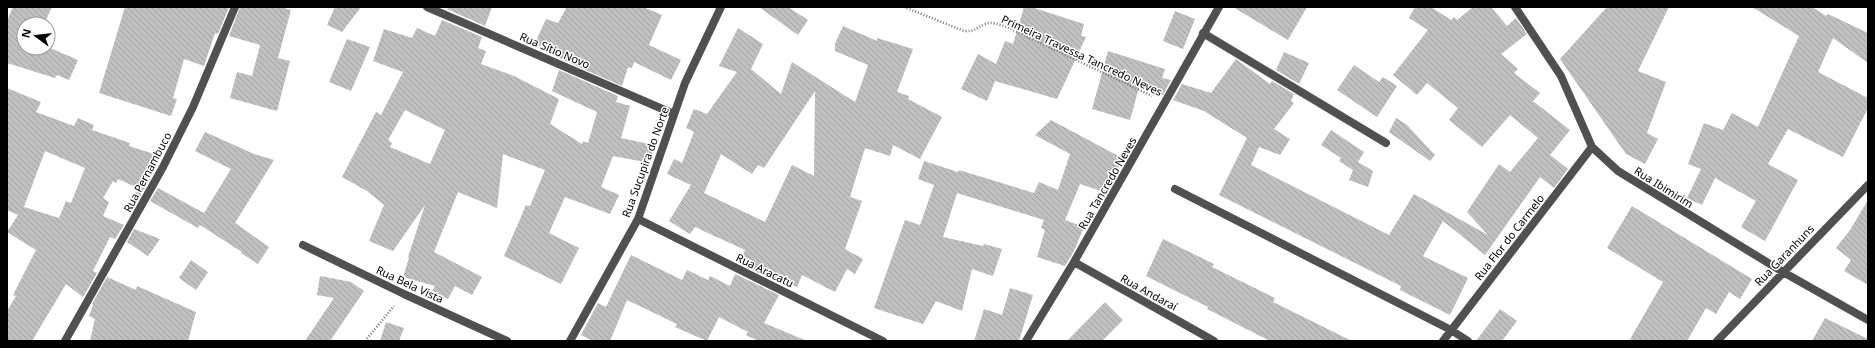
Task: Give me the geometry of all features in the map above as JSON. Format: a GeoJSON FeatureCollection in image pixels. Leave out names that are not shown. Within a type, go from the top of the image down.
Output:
{"type":"FeatureCollection","features":[{"type":"Feature","properties":{"kind":"street","name":"Rua Pernambuco"},"geometry":{"type":"LineString","coordinates":[[65,341],[163,167],[193,107],[235,7]]}},
{"type":"Feature","properties":{"kind":"street","name":"Rua Sítio Novo"},"geometry":{"type":"LineString","coordinates":[[427,7],[674,114]]}},
{"type":"Feature","properties":{"kind":"street","name":"Rua Sucupira do Norte"},"geometry":{"type":"LineString","coordinates":[[570,341],[638,219],[685,84],[721,7]]}},
{"type":"Feature","properties":{"kind":"street","name":"Rua Tancredo Neves"},"geometry":{"type":"LineString","coordinates":[[1026,341],[1074,262],[1219,7]]}},
{"type":"Feature","properties":{"kind":"street","name":"Rua Ibimirim"},"geometry":{"type":"LineString","coordinates":[[1514,7],[1561,76],[1592,147],[1618,170],[1638,184],[1783,272],[1868,320]]}},
{"type":"Feature","properties":{"kind":"street"},"geometry":{"type":"LineString","coordinates":[[1203,33],[1386,143]]}},
{"type":"Feature","properties":{"kind":"street","name":"Rua Flor do Carmelo"},"geometry":{"type":"LineString","coordinates":[[1443,341],[1592,147]]}},
{"type":"Feature","properties":{"kind":"street","name":"Rua Garanhuns"},"geometry":{"type":"LineString","coordinates":[[1717,341],[1868,185]]}},
{"type":"Feature","properties":{"kind":"street"},"geometry":{"type":"LineString","coordinates":[[1175,188],[1450,330],[1468,341]]}},
{"type":"Feature","properties":{"kind":"street","name":"Rua Aracatu"},"geometry":{"type":"LineString","coordinates":[[638,219],[883,341]]}},
{"type":"Feature","properties":{"kind":"street","name":"Rua Bela Vista"},"geometry":{"type":"LineString","coordinates":[[303,245],[404,294],[508,341]]}},
{"type":"Feature","properties":{"kind":"street","name":"Rua Andaraí"},"geometry":{"type":"LineString","coordinates":[[1074,262],[1214,341]]}},
{"type":"Feature","properties":{"kind":"path","name":"Primeira Travessa Tancredo Neves"},"geometry":{"type":"LineString","coordinates":[[904,7],[964,31],[972,32],[985,24],[992,23],[1007,27],[1165,102]]}},
{"type":"Feature","properties":{"kind":"path"},"geometry":{"type":"LineString","coordinates":[[365,341],[404,294]]}},
{"type":"Feature","properties":{"kind":"building"},"geometry":{"type":"Polygon","coordinates":[[[13,7],[52,7],[48,16],[16,16],[16,56],[56,56],[56,50],[78,60],[69,80],[57,75],[55,78],[7,63],[7,21],[13,7]]]}},
{"type":"Feature","properties":{"kind":"building"},"geometry":{"type":"Polygon","coordinates":[[[125,7],[229,7],[218,34],[215,33],[204,66],[184,59],[173,98],[177,99],[171,116],[99,93],[125,7]]]}},
{"type":"Feature","properties":{"kind":"building"},"geometry":{"type":"Polygon","coordinates":[[[240,7],[280,7],[291,10],[278,58],[290,61],[277,111],[230,98],[237,72],[252,76],[260,45],[229,36],[240,7]]]}},
{"type":"Feature","properties":{"kind":"building"},"geometry":{"type":"Polygon","coordinates":[[[335,7],[361,7],[342,32],[327,25],[335,7]]]}},
{"type":"Feature","properties":{"kind":"building"},"geometry":{"type":"Polygon","coordinates":[[[448,7],[492,7],[485,26],[447,9],[448,7]]]}},
{"type":"Feature","properties":{"kind":"building"},"geometry":{"type":"Polygon","coordinates":[[[567,7],[643,7],[662,15],[649,45],[681,60],[671,80],[634,62],[632,68],[628,67],[622,86],[563,60],[535,43],[546,19],[558,23],[567,7]]]}},
{"type":"Feature","properties":{"kind":"building"},"geometry":{"type":"Polygon","coordinates":[[[759,7],[788,7],[808,20],[798,35],[759,7]]]}},
{"type":"Feature","properties":{"kind":"building"},"geometry":{"type":"Polygon","coordinates":[[[1024,7],[1031,7],[1084,24],[1081,36],[1086,37],[1057,99],[995,81],[987,101],[961,89],[978,54],[996,64],[1005,41],[1013,44],[1024,7]]]}},
{"type":"Feature","properties":{"kind":"building"},"geometry":{"type":"Polygon","coordinates":[[[1233,7],[1307,7],[1288,40],[1233,7]]]}},
{"type":"Feature","properties":{"kind":"building"},"geometry":{"type":"Polygon","coordinates":[[[1415,7],[1431,7],[1451,20],[1454,17],[1457,20],[1473,7],[1491,7],[1507,26],[1516,18],[1527,34],[1501,54],[1518,69],[1514,73],[1540,93],[1533,101],[1570,130],[1550,155],[1568,169],[1554,188],[1540,177],[1485,255],[1443,221],[1423,256],[1468,278],[1450,315],[1400,290],[1401,286],[1219,195],[1247,138],[1204,111],[1173,100],[1182,84],[1211,93],[1236,59],[1270,84],[1272,81],[1294,94],[1291,101],[1294,103],[1274,129],[1290,139],[1280,155],[1259,147],[1251,165],[1389,235],[1414,194],[1488,235],[1467,212],[1499,164],[1510,172],[1538,138],[1510,115],[1482,147],[1449,120],[1458,108],[1427,83],[1417,95],[1393,75],[1428,30],[1409,18],[1415,7]]]}},
{"type":"Feature","properties":{"kind":"building"},"geometry":{"type":"Polygon","coordinates":[[[1607,7],[1669,7],[1638,71],[1666,82],[1647,133],[1658,139],[1645,164],[1626,154],[1560,59],[1607,7]]]}},
{"type":"Feature","properties":{"kind":"building"},"geometry":{"type":"Polygon","coordinates":[[[1752,7],[1812,7],[1826,16],[1828,14],[1868,33],[1868,63],[1833,38],[1818,72],[1868,98],[1868,108],[1843,157],[1788,129],[1768,164],[1798,180],[1765,241],[1741,227],[1756,201],[1715,178],[1702,205],[1687,198],[1701,169],[1688,164],[1704,123],[1723,130],[1732,113],[1758,127],[1799,36],[1752,7]]]}},
{"type":"Feature","properties":{"kind":"building"},"geometry":{"type":"Polygon","coordinates":[[[1175,11],[1195,19],[1183,49],[1163,41],[1175,11]]]}},
{"type":"Feature","properties":{"kind":"building"},"geometry":{"type":"Polygon","coordinates":[[[442,20],[482,37],[478,48],[486,51],[481,64],[514,76],[559,99],[550,124],[582,144],[583,141],[588,143],[597,112],[552,91],[559,70],[618,96],[616,102],[630,106],[621,138],[654,145],[650,163],[613,156],[601,187],[619,195],[610,214],[565,197],[549,233],[579,248],[561,284],[504,256],[526,205],[530,206],[545,170],[503,154],[497,208],[458,192],[434,252],[482,277],[472,295],[455,286],[448,299],[432,291],[435,286],[403,277],[425,205],[393,251],[369,241],[384,205],[367,191],[342,177],[376,112],[381,115],[403,72],[373,61],[384,29],[412,38],[417,28],[435,36],[442,20]],[[405,110],[388,140],[392,143],[390,147],[430,164],[445,130],[405,110]]]}},
{"type":"Feature","properties":{"kind":"building"},"geometry":{"type":"Polygon","coordinates":[[[843,26],[877,41],[877,38],[913,49],[897,92],[909,96],[908,99],[942,117],[920,159],[893,145],[890,156],[865,148],[850,197],[862,201],[845,249],[863,259],[855,274],[847,269],[835,292],[802,275],[797,287],[786,282],[784,285],[740,264],[745,250],[695,227],[690,234],[669,221],[691,185],[667,174],[674,159],[682,163],[694,132],[686,128],[694,109],[707,114],[737,72],[719,66],[738,28],[763,44],[751,69],[781,94],[792,62],[855,102],[868,65],[835,51],[835,44],[843,26]],[[815,91],[764,168],[758,165],[752,174],[721,154],[704,193],[765,222],[792,165],[814,176],[815,91]]]}},
{"type":"Feature","properties":{"kind":"building"},"geometry":{"type":"Polygon","coordinates":[[[347,39],[370,47],[351,91],[329,82],[347,39]]]}},
{"type":"Feature","properties":{"kind":"building"},"geometry":{"type":"Polygon","coordinates":[[[1108,51],[1165,69],[1162,78],[1171,80],[1163,95],[1140,84],[1130,120],[1092,109],[1108,51]]]}},
{"type":"Feature","properties":{"kind":"building"},"geometry":{"type":"Polygon","coordinates":[[[1284,52],[1309,63],[1299,84],[1276,70],[1284,52]]]}},
{"type":"Feature","properties":{"kind":"building"},"geometry":{"type":"Polygon","coordinates":[[[1354,65],[1379,82],[1383,77],[1397,86],[1377,117],[1337,90],[1354,65]]]}},
{"type":"Feature","properties":{"kind":"building"},"geometry":{"type":"Polygon","coordinates":[[[7,88],[41,102],[36,112],[74,126],[78,118],[94,125],[92,130],[130,143],[129,146],[154,154],[145,181],[148,182],[140,196],[135,193],[138,188],[118,179],[116,183],[113,181],[103,198],[109,202],[103,216],[124,225],[115,239],[110,237],[93,271],[97,273],[83,297],[66,284],[32,341],[7,341],[7,311],[16,296],[13,295],[36,250],[7,232],[18,215],[7,210],[7,88]],[[45,151],[24,207],[59,218],[66,201],[71,203],[85,168],[45,151]]]}},
{"type":"Feature","properties":{"kind":"building"},"geometry":{"type":"Polygon","coordinates":[[[1396,118],[1406,124],[1435,155],[1430,161],[1389,132],[1396,118]]]}},
{"type":"Feature","properties":{"kind":"building"},"geometry":{"type":"Polygon","coordinates":[[[1051,120],[1122,158],[1114,181],[1107,193],[1080,184],[1065,220],[1084,227],[1074,251],[1065,266],[1037,257],[1045,230],[1041,228],[1044,220],[957,193],[943,237],[983,246],[984,244],[1002,249],[993,276],[972,269],[962,311],[936,301],[923,324],[874,308],[905,220],[920,225],[934,185],[918,179],[924,161],[1034,193],[1039,182],[1058,190],[1070,154],[1035,135],[1051,120]]]}},
{"type":"Feature","properties":{"kind":"building"},"geometry":{"type":"Polygon","coordinates":[[[1331,130],[1364,152],[1358,162],[1373,171],[1368,187],[1349,180],[1353,170],[1339,161],[1341,158],[1321,145],[1331,130]]]}},
{"type":"Feature","properties":{"kind":"building"},"geometry":{"type":"Polygon","coordinates":[[[205,132],[254,154],[274,160],[235,223],[269,247],[258,264],[200,225],[198,228],[150,201],[158,188],[204,213],[231,169],[195,151],[205,132]]]}},
{"type":"Feature","properties":{"kind":"building"},"geometry":{"type":"Polygon","coordinates":[[[1868,200],[1868,285],[1844,271],[1851,260],[1836,248],[1850,230],[1868,200]]]}},
{"type":"Feature","properties":{"kind":"building"},"geometry":{"type":"Polygon","coordinates":[[[1632,206],[1752,279],[1740,299],[1729,292],[1716,314],[1706,308],[1687,341],[1629,341],[1663,282],[1607,248],[1632,206]]]}},
{"type":"Feature","properties":{"kind":"building"},"geometry":{"type":"Polygon","coordinates":[[[134,229],[160,239],[148,256],[127,242],[134,229]]]}},
{"type":"Feature","properties":{"kind":"building"},"geometry":{"type":"Polygon","coordinates":[[[1163,239],[1214,264],[1212,267],[1275,298],[1273,302],[1352,341],[1270,341],[1207,309],[1208,307],[1146,276],[1163,239]]]}},
{"type":"Feature","properties":{"kind":"building"},"geometry":{"type":"Polygon","coordinates":[[[631,255],[682,280],[687,270],[708,280],[710,276],[730,286],[735,274],[779,295],[764,323],[807,341],[758,341],[746,335],[748,332],[719,317],[707,341],[675,327],[677,324],[627,300],[610,341],[593,341],[581,335],[598,303],[606,307],[631,255]]]}},
{"type":"Feature","properties":{"kind":"building"},"geometry":{"type":"Polygon","coordinates":[[[191,260],[208,272],[196,290],[179,278],[191,260]]]}},
{"type":"Feature","properties":{"kind":"building"},"geometry":{"type":"Polygon","coordinates":[[[320,276],[351,282],[364,291],[330,341],[305,341],[334,298],[317,295],[320,276]]]}},
{"type":"Feature","properties":{"kind":"building"},"geometry":{"type":"Polygon","coordinates":[[[107,277],[136,290],[137,286],[196,312],[188,341],[90,341],[95,319],[89,316],[93,305],[92,304],[107,277]]]}},
{"type":"Feature","properties":{"kind":"building"},"geometry":{"type":"Polygon","coordinates":[[[1010,288],[1033,295],[1019,341],[974,341],[984,309],[1002,315],[1010,288]]]}},
{"type":"Feature","properties":{"kind":"building"},"geometry":{"type":"Polygon","coordinates":[[[1105,302],[1123,320],[1102,341],[1067,341],[1105,302]]]}},
{"type":"Feature","properties":{"kind":"building"},"geometry":{"type":"Polygon","coordinates":[[[1500,309],[1517,321],[1502,341],[1476,341],[1500,309]]]}},
{"type":"Feature","properties":{"kind":"building"},"geometry":{"type":"Polygon","coordinates":[[[1825,318],[1868,339],[1868,341],[1812,341],[1825,318]]]}},
{"type":"Feature","properties":{"kind":"building"},"geometry":{"type":"Polygon","coordinates":[[[386,322],[404,328],[399,341],[380,341],[386,322]]]}}]}
